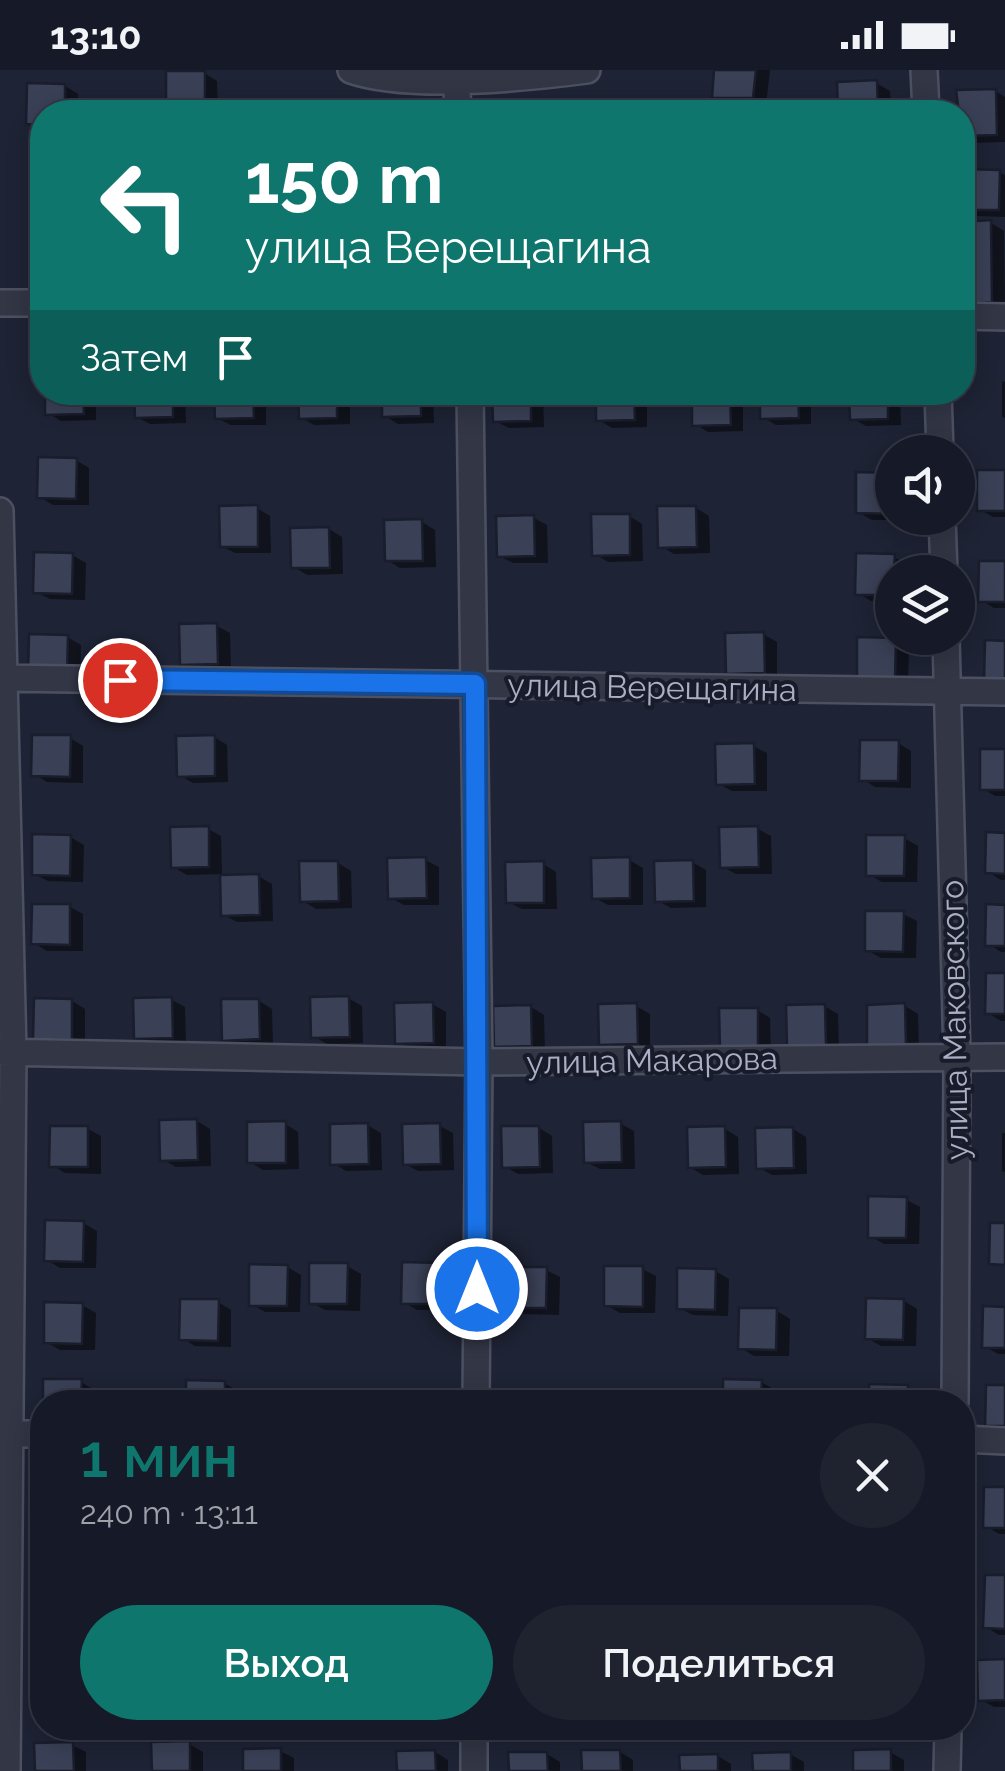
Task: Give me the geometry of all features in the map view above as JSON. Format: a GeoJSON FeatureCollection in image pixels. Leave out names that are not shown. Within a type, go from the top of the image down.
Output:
{"type":"FeatureCollection","features":[{"type":"Feature","properties":{"kind":"street"},"geometry":{"type":"LineString","coordinates":[[351,70],[374,78],[588,70]]}},
{"type":"Feature","properties":{"kind":"street"},"geometry":{"type":"LineString","coordinates":[[924,70],[925,100]]}},
{"type":"Feature","properties":{"kind":"street"},"geometry":{"type":"LineString","coordinates":[[457,74],[458,100]]}},
{"type":"Feature","properties":{"kind":"street"},"geometry":{"type":"LineString","coordinates":[[0,302],[30,303]]}},
{"type":"Feature","properties":{"kind":"street"},"geometry":{"type":"LineString","coordinates":[[975,316],[1005,317]]}},
{"type":"Feature","properties":{"kind":"street"},"geometry":{"type":"LineString","coordinates":[[470,405],[479,1062],[476,1390]]}},
{"type":"Feature","properties":{"kind":"street"},"geometry":{"type":"LineString","coordinates":[[938,405],[939,435]]}},
{"type":"Feature","properties":{"kind":"street"},"geometry":{"type":"LineString","coordinates":[[0,511],[7,1052],[6,1771]]}},
{"type":"Feature","properties":{"kind":"street","name":"улица Маковского"},"geometry":{"type":"LineString","coordinates":[[947,655],[957,1057],[955,1390]]}},
{"type":"Feature","properties":{"kind":"street","name":"улица Верещагина"},"geometry":{"type":"LineString","coordinates":[[1,678],[1005,692]]}},
{"type":"Feature","properties":{"kind":"street","name":"улица Макарова"},"geometry":{"type":"LineString","coordinates":[[7,1052],[479,1062],[1005,1057]]}},
{"type":"Feature","properties":{"kind":"street"},"geometry":{"type":"LineString","coordinates":[[975,1439],[1005,1440]]}},
{"type":"Feature","properties":{"kind":"street"},"geometry":{"type":"LineString","coordinates":[[474,1740],[474,1771]]}},
{"type":"Feature","properties":{"kind":"street"},"geometry":{"type":"LineString","coordinates":[[947,1771],[948,1740]]}},
{"type":"Feature","properties":{"kind":"building"},"geometry":{"type":"Polygon","coordinates":[[[714,70],[756,70],[753,98],[712,98],[714,70]]]}},
{"type":"Feature","properties":{"kind":"building"},"geometry":{"type":"Polygon","coordinates":[[[166,71],[205,71],[205,100],[166,100],[166,71]]]}},
{"type":"Feature","properties":{"kind":"building"},"geometry":{"type":"Polygon","coordinates":[[[877,80],[878,100],[838,100],[837,82],[877,80]]]}},
{"type":"Feature","properties":{"kind":"building"},"geometry":{"type":"Polygon","coordinates":[[[27,83],[65,84],[65,100],[30,100],[30,124],[26,124],[27,83]]]}},
{"type":"Feature","properties":{"kind":"building"},"geometry":{"type":"Polygon","coordinates":[[[996,89],[997,135],[975,136],[975,100],[957,100],[956,90],[996,89]]]}},
{"type":"Feature","properties":{"kind":"building"},"geometry":{"type":"Polygon","coordinates":[[[975,169],[1000,170],[999,210],[975,210],[975,169]]]}},
{"type":"Feature","properties":{"kind":"building"},"geometry":{"type":"Polygon","coordinates":[[[991,220],[992,302],[975,303],[975,221],[991,220]]]}},
{"type":"Feature","properties":{"kind":"building"},"geometry":{"type":"Polygon","coordinates":[[[45,405],[84,405],[84,414],[45,415],[45,405]]]}},
{"type":"Feature","properties":{"kind":"building"},"geometry":{"type":"Polygon","coordinates":[[[134,405],[173,405],[173,417],[135,418],[134,405]]]}},
{"type":"Feature","properties":{"kind":"building"},"geometry":{"type":"Polygon","coordinates":[[[214,405],[254,405],[254,418],[215,419],[214,405]]]}},
{"type":"Feature","properties":{"kind":"building"},"geometry":{"type":"Polygon","coordinates":[[[298,405],[337,405],[337,418],[299,419],[298,405]]]}},
{"type":"Feature","properties":{"kind":"building"},"geometry":{"type":"Polygon","coordinates":[[[382,405],[421,405],[421,416],[382,417],[382,405]]]}},
{"type":"Feature","properties":{"kind":"building"},"geometry":{"type":"Polygon","coordinates":[[[492,405],[531,405],[531,421],[493,422],[492,405]]]}},
{"type":"Feature","properties":{"kind":"building"},"geometry":{"type":"Polygon","coordinates":[[[596,405],[634,405],[635,420],[596,421],[596,405]]]}},
{"type":"Feature","properties":{"kind":"building"},"geometry":{"type":"Polygon","coordinates":[[[692,405],[730,405],[731,425],[692,426],[692,405]]]}},
{"type":"Feature","properties":{"kind":"building"},"geometry":{"type":"Polygon","coordinates":[[[760,405],[798,405],[799,418],[760,419],[760,405]]]}},
{"type":"Feature","properties":{"kind":"building"},"geometry":{"type":"Polygon","coordinates":[[[849,405],[888,405],[888,419],[850,420],[849,405]]]}},
{"type":"Feature","properties":{"kind":"building"},"geometry":{"type":"Polygon","coordinates":[[[38,457],[77,458],[76,499],[37,498],[38,457]]]}},
{"type":"Feature","properties":{"kind":"building"},"geometry":{"type":"Polygon","coordinates":[[[977,470],[1005,470],[1005,511],[977,511],[977,470]]]}},
{"type":"Feature","properties":{"kind":"building"},"geometry":{"type":"Polygon","coordinates":[[[856,472],[875,473],[875,514],[856,513],[856,472]]]}},
{"type":"Feature","properties":{"kind":"building"},"geometry":{"type":"Polygon","coordinates":[[[258,505],[258,547],[220,547],[219,506],[258,505]]]}},
{"type":"Feature","properties":{"kind":"building"},"geometry":{"type":"Polygon","coordinates":[[[657,506],[696,506],[697,547],[658,548],[657,506]]]}},
{"type":"Feature","properties":{"kind":"building"},"geometry":{"type":"Polygon","coordinates":[[[591,514],[630,514],[630,555],[592,556],[591,514]]]}},
{"type":"Feature","properties":{"kind":"building"},"geometry":{"type":"Polygon","coordinates":[[[534,515],[535,556],[497,557],[496,516],[534,515]]]}},
{"type":"Feature","properties":{"kind":"building"},"geometry":{"type":"Polygon","coordinates":[[[422,519],[423,561],[385,561],[384,520],[422,519]]]}},
{"type":"Feature","properties":{"kind":"building"},"geometry":{"type":"Polygon","coordinates":[[[329,527],[330,568],[291,568],[290,528],[329,527]]]}},
{"type":"Feature","properties":{"kind":"building"},"geometry":{"type":"Polygon","coordinates":[[[34,552],[73,553],[72,594],[33,593],[34,552]]]}},
{"type":"Feature","properties":{"kind":"building"},"geometry":{"type":"Polygon","coordinates":[[[856,553],[895,554],[875,555],[875,595],[855,595],[856,553]]]}},
{"type":"Feature","properties":{"kind":"building"},"geometry":{"type":"Polygon","coordinates":[[[979,561],[1005,561],[1005,602],[978,602],[979,561]]]}},
{"type":"Feature","properties":{"kind":"building"},"geometry":{"type":"Polygon","coordinates":[[[217,623],[218,664],[180,665],[179,624],[217,623]]]}},
{"type":"Feature","properties":{"kind":"building"},"geometry":{"type":"Polygon","coordinates":[[[764,632],[765,673],[726,674],[725,633],[764,632]]]}},
{"type":"Feature","properties":{"kind":"building"},"geometry":{"type":"Polygon","coordinates":[[[29,634],[68,635],[67,676],[28,675],[29,634]]]}},
{"type":"Feature","properties":{"kind":"building"},"geometry":{"type":"Polygon","coordinates":[[[857,637],[875,637],[875,655],[896,655],[895,679],[857,678],[857,637]]]}},
{"type":"Feature","properties":{"kind":"building"},"geometry":{"type":"Polygon","coordinates":[[[985,640],[1005,641],[1005,682],[984,681],[985,640]]]}},
{"type":"Feature","properties":{"kind":"building"},"geometry":{"type":"Polygon","coordinates":[[[32,735],[71,735],[70,777],[31,776],[32,735]]]}},
{"type":"Feature","properties":{"kind":"building"},"geometry":{"type":"Polygon","coordinates":[[[215,735],[215,776],[177,777],[176,736],[215,735]]]}},
{"type":"Feature","properties":{"kind":"building"},"geometry":{"type":"Polygon","coordinates":[[[860,740],[899,740],[898,781],[859,781],[860,740]]]}},
{"type":"Feature","properties":{"kind":"building"},"geometry":{"type":"Polygon","coordinates":[[[754,743],[755,784],[716,785],[715,744],[754,743]]]}},
{"type":"Feature","properties":{"kind":"building"},"geometry":{"type":"Polygon","coordinates":[[[980,749],[1005,749],[1005,790],[980,790],[980,749]]]}},
{"type":"Feature","properties":{"kind":"building"},"geometry":{"type":"Polygon","coordinates":[[[209,826],[209,867],[171,868],[170,827],[209,826]]]}},
{"type":"Feature","properties":{"kind":"building"},"geometry":{"type":"Polygon","coordinates":[[[758,826],[759,867],[720,868],[719,827],[758,826]]]}},
{"type":"Feature","properties":{"kind":"building"},"geometry":{"type":"Polygon","coordinates":[[[986,832],[1005,833],[1005,874],[985,873],[986,832]]]}},
{"type":"Feature","properties":{"kind":"building"},"geometry":{"type":"Polygon","coordinates":[[[32,834],[71,835],[70,876],[32,875],[32,834]]]}},
{"type":"Feature","properties":{"kind":"building"},"geometry":{"type":"Polygon","coordinates":[[[866,835],[905,835],[904,876],[866,876],[866,835]]]}},
{"type":"Feature","properties":{"kind":"building"},"geometry":{"type":"Polygon","coordinates":[[[426,857],[427,898],[388,899],[387,858],[426,857]]]}},
{"type":"Feature","properties":{"kind":"building"},"geometry":{"type":"Polygon","coordinates":[[[630,857],[630,898],[592,899],[591,858],[630,857]]]}},
{"type":"Feature","properties":{"kind":"building"},"geometry":{"type":"Polygon","coordinates":[[[693,860],[694,901],[655,902],[654,861],[693,860]]]}},
{"type":"Feature","properties":{"kind":"building"},"geometry":{"type":"Polygon","coordinates":[[[299,861],[338,861],[339,901],[300,902],[299,861]]]}},
{"type":"Feature","properties":{"kind":"building"},"geometry":{"type":"Polygon","coordinates":[[[544,861],[544,903],[506,903],[505,862],[544,861]]]}},
{"type":"Feature","properties":{"kind":"building"},"geometry":{"type":"Polygon","coordinates":[[[259,874],[260,915],[221,916],[220,875],[259,874]]]}},
{"type":"Feature","properties":{"kind":"building"},"geometry":{"type":"Polygon","coordinates":[[[32,904],[70,904],[70,945],[31,944],[32,904]]]}},
{"type":"Feature","properties":{"kind":"building"},"geometry":{"type":"Polygon","coordinates":[[[986,904],[1005,905],[1005,946],[985,946],[986,904]]]}},
{"type":"Feature","properties":{"kind":"building"},"geometry":{"type":"Polygon","coordinates":[[[865,911],[904,911],[903,952],[865,951],[865,911]]]}},
{"type":"Feature","properties":{"kind":"building"},"geometry":{"type":"Polygon","coordinates":[[[986,973],[1005,973],[1005,1014],[985,1014],[986,973]]]}},
{"type":"Feature","properties":{"kind":"building"},"geometry":{"type":"Polygon","coordinates":[[[349,996],[350,1037],[311,1038],[310,997],[349,996]]]}},
{"type":"Feature","properties":{"kind":"building"},"geometry":{"type":"Polygon","coordinates":[[[172,997],[173,1038],[134,1039],[133,998],[172,997]]]}},
{"type":"Feature","properties":{"kind":"building"},"geometry":{"type":"Polygon","coordinates":[[[34,998],[72,999],[72,1040],[33,1039],[34,998]]]}},
{"type":"Feature","properties":{"kind":"building"},"geometry":{"type":"Polygon","coordinates":[[[221,999],[259,999],[260,1039],[222,1041],[221,999]]]}},
{"type":"Feature","properties":{"kind":"building"},"geometry":{"type":"Polygon","coordinates":[[[433,1002],[434,1043],[395,1044],[394,1003],[433,1002]]]}},
{"type":"Feature","properties":{"kind":"building"},"geometry":{"type":"Polygon","coordinates":[[[637,1003],[638,1044],[599,1045],[598,1004],[637,1003]]]}},
{"type":"Feature","properties":{"kind":"building"},"geometry":{"type":"Polygon","coordinates":[[[905,1003],[906,1045],[867,1046],[867,1005],[905,1003]]]}},
{"type":"Feature","properties":{"kind":"building"},"geometry":{"type":"Polygon","coordinates":[[[825,1004],[826,1045],[787,1046],[786,1005],[825,1004]]]}},
{"type":"Feature","properties":{"kind":"building"},"geometry":{"type":"Polygon","coordinates":[[[531,1005],[532,1046],[494,1047],[493,1006],[531,1005]]]}},
{"type":"Feature","properties":{"kind":"building"},"geometry":{"type":"Polygon","coordinates":[[[719,1008],[758,1008],[758,1049],[720,1050],[719,1008]]]}},
{"type":"Feature","properties":{"kind":"building"},"geometry":{"type":"Polygon","coordinates":[[[197,1119],[198,1160],[160,1161],[159,1120],[197,1119]]]}},
{"type":"Feature","properties":{"kind":"building"},"geometry":{"type":"Polygon","coordinates":[[[286,1121],[286,1163],[247,1163],[247,1122],[286,1121]]]}},
{"type":"Feature","properties":{"kind":"building"},"geometry":{"type":"Polygon","coordinates":[[[621,1121],[622,1162],[584,1163],[583,1122],[621,1121]]]}},
{"type":"Feature","properties":{"kind":"building"},"geometry":{"type":"Polygon","coordinates":[[[368,1123],[369,1164],[330,1165],[330,1124],[368,1123]]]}},
{"type":"Feature","properties":{"kind":"building"},"geometry":{"type":"Polygon","coordinates":[[[440,1123],[441,1164],[403,1165],[402,1124],[440,1123]]]}},
{"type":"Feature","properties":{"kind":"building"},"geometry":{"type":"Polygon","coordinates":[[[50,1126],[88,1126],[88,1167],[49,1167],[50,1126]]]}},
{"type":"Feature","properties":{"kind":"building"},"geometry":{"type":"Polygon","coordinates":[[[501,1126],[539,1126],[540,1167],[502,1168],[501,1126]]]}},
{"type":"Feature","properties":{"kind":"building"},"geometry":{"type":"Polygon","coordinates":[[[725,1126],[726,1167],[688,1168],[687,1127],[725,1126]]]}},
{"type":"Feature","properties":{"kind":"building"},"geometry":{"type":"Polygon","coordinates":[[[793,1127],[794,1168],[756,1169],[755,1128],[793,1127]]]}},
{"type":"Feature","properties":{"kind":"building"},"geometry":{"type":"Polygon","coordinates":[[[868,1196],[907,1197],[906,1238],[868,1238],[868,1196]]]}},
{"type":"Feature","properties":{"kind":"building"},"geometry":{"type":"Polygon","coordinates":[[[45,1220],[84,1221],[83,1262],[44,1261],[45,1220]]]}},
{"type":"Feature","properties":{"kind":"building"},"geometry":{"type":"Polygon","coordinates":[[[990,1223],[1005,1223],[1005,1265],[989,1264],[990,1223]]]}},
{"type":"Feature","properties":{"kind":"building"},"geometry":{"type":"Polygon","coordinates":[[[402,1262],[441,1263],[440,1304],[401,1304],[402,1262]]]}},
{"type":"Feature","properties":{"kind":"building"},"geometry":{"type":"Polygon","coordinates":[[[309,1263],[348,1263],[347,1304],[309,1304],[309,1263]]]}},
{"type":"Feature","properties":{"kind":"building"},"geometry":{"type":"Polygon","coordinates":[[[249,1264],[288,1265],[287,1306],[249,1306],[249,1264]]]}},
{"type":"Feature","properties":{"kind":"building"},"geometry":{"type":"Polygon","coordinates":[[[604,1266],[643,1266],[643,1307],[604,1306],[604,1266]]]}},
{"type":"Feature","properties":{"kind":"building"},"geometry":{"type":"Polygon","coordinates":[[[508,1267],[547,1267],[546,1308],[508,1308],[508,1267]]]}},
{"type":"Feature","properties":{"kind":"building"},"geometry":{"type":"Polygon","coordinates":[[[677,1268],[716,1269],[715,1310],[677,1309],[677,1268]]]}},
{"type":"Feature","properties":{"kind":"building"},"geometry":{"type":"Polygon","coordinates":[[[866,1298],[904,1299],[903,1340],[865,1339],[866,1298]]]}},
{"type":"Feature","properties":{"kind":"building"},"geometry":{"type":"Polygon","coordinates":[[[180,1299],[219,1299],[218,1341],[179,1340],[180,1299]]]}},
{"type":"Feature","properties":{"kind":"building"},"geometry":{"type":"Polygon","coordinates":[[[44,1302],[83,1303],[82,1344],[44,1343],[44,1302]]]}},
{"type":"Feature","properties":{"kind":"building"},"geometry":{"type":"Polygon","coordinates":[[[983,1306],[1005,1307],[1005,1348],[982,1348],[983,1306]]]}},
{"type":"Feature","properties":{"kind":"building"},"geometry":{"type":"Polygon","coordinates":[[[739,1308],[777,1308],[776,1350],[738,1349],[739,1308]]]}},
{"type":"Feature","properties":{"kind":"building"},"geometry":{"type":"Polygon","coordinates":[[[43,1379],[82,1379],[82,1390],[43,1390],[43,1379]]]}},
{"type":"Feature","properties":{"kind":"building"},"geometry":{"type":"Polygon","coordinates":[[[723,1379],[762,1380],[762,1390],[723,1390],[723,1379]]]}},
{"type":"Feature","properties":{"kind":"building"},"geometry":{"type":"Polygon","coordinates":[[[186,1380],[225,1381],[225,1390],[186,1390],[186,1380]]]}},
{"type":"Feature","properties":{"kind":"building"},"geometry":{"type":"Polygon","coordinates":[[[869,1384],[908,1385],[908,1390],[869,1390],[869,1384]]]}},
{"type":"Feature","properties":{"kind":"building"},"geometry":{"type":"Polygon","coordinates":[[[986,1385],[1005,1385],[1005,1426],[985,1426],[986,1385]]]}},
{"type":"Feature","properties":{"kind":"building"},"geometry":{"type":"Polygon","coordinates":[[[984,1487],[1005,1487],[1005,1528],[983,1528],[984,1487]]]}},
{"type":"Feature","properties":{"kind":"building"},"geometry":{"type":"Polygon","coordinates":[[[985,1575],[1005,1575],[1005,1629],[983,1628],[985,1575]]]}},
{"type":"Feature","properties":{"kind":"building"},"geometry":{"type":"Polygon","coordinates":[[[1005,1659],[1005,1700],[978,1701],[977,1660],[1005,1659]]]}},
{"type":"Feature","properties":{"kind":"building"},"geometry":{"type":"Polygon","coordinates":[[[190,1741],[190,1771],[152,1771],[151,1742],[190,1741]]]}},
{"type":"Feature","properties":{"kind":"building"},"geometry":{"type":"Polygon","coordinates":[[[73,1742],[74,1771],[35,1771],[34,1743],[73,1742]]]}},
{"type":"Feature","properties":{"kind":"building"},"geometry":{"type":"Polygon","coordinates":[[[281,1748],[281,1771],[243,1771],[243,1749],[281,1748]]]}},
{"type":"Feature","properties":{"kind":"building"},"geometry":{"type":"Polygon","coordinates":[[[891,1749],[891,1771],[853,1771],[853,1750],[891,1749]]]}},
{"type":"Feature","properties":{"kind":"building"},"geometry":{"type":"Polygon","coordinates":[[[435,1750],[436,1771],[397,1771],[396,1751],[435,1750]]]}},
{"type":"Feature","properties":{"kind":"building"},"geometry":{"type":"Polygon","coordinates":[[[581,1750],[620,1750],[621,1771],[582,1771],[581,1750]]]}},
{"type":"Feature","properties":{"kind":"building"},"geometry":{"type":"Polygon","coordinates":[[[508,1752],[547,1752],[548,1771],[509,1771],[508,1752]]]}},
{"type":"Feature","properties":{"kind":"building"},"geometry":{"type":"Polygon","coordinates":[[[791,1752],[791,1771],[753,1771],[752,1753],[791,1752]]]}},
{"type":"Feature","properties":{"kind":"building"},"geometry":{"type":"Polygon","coordinates":[[[718,1754],[718,1771],[680,1771],[679,1755],[718,1754]]]}},
{"type":"Feature","properties":{"kind":"route"},"geometry":{"type":"LineString","coordinates":[[120,680],[475,684],[477,1289]]}}]}
